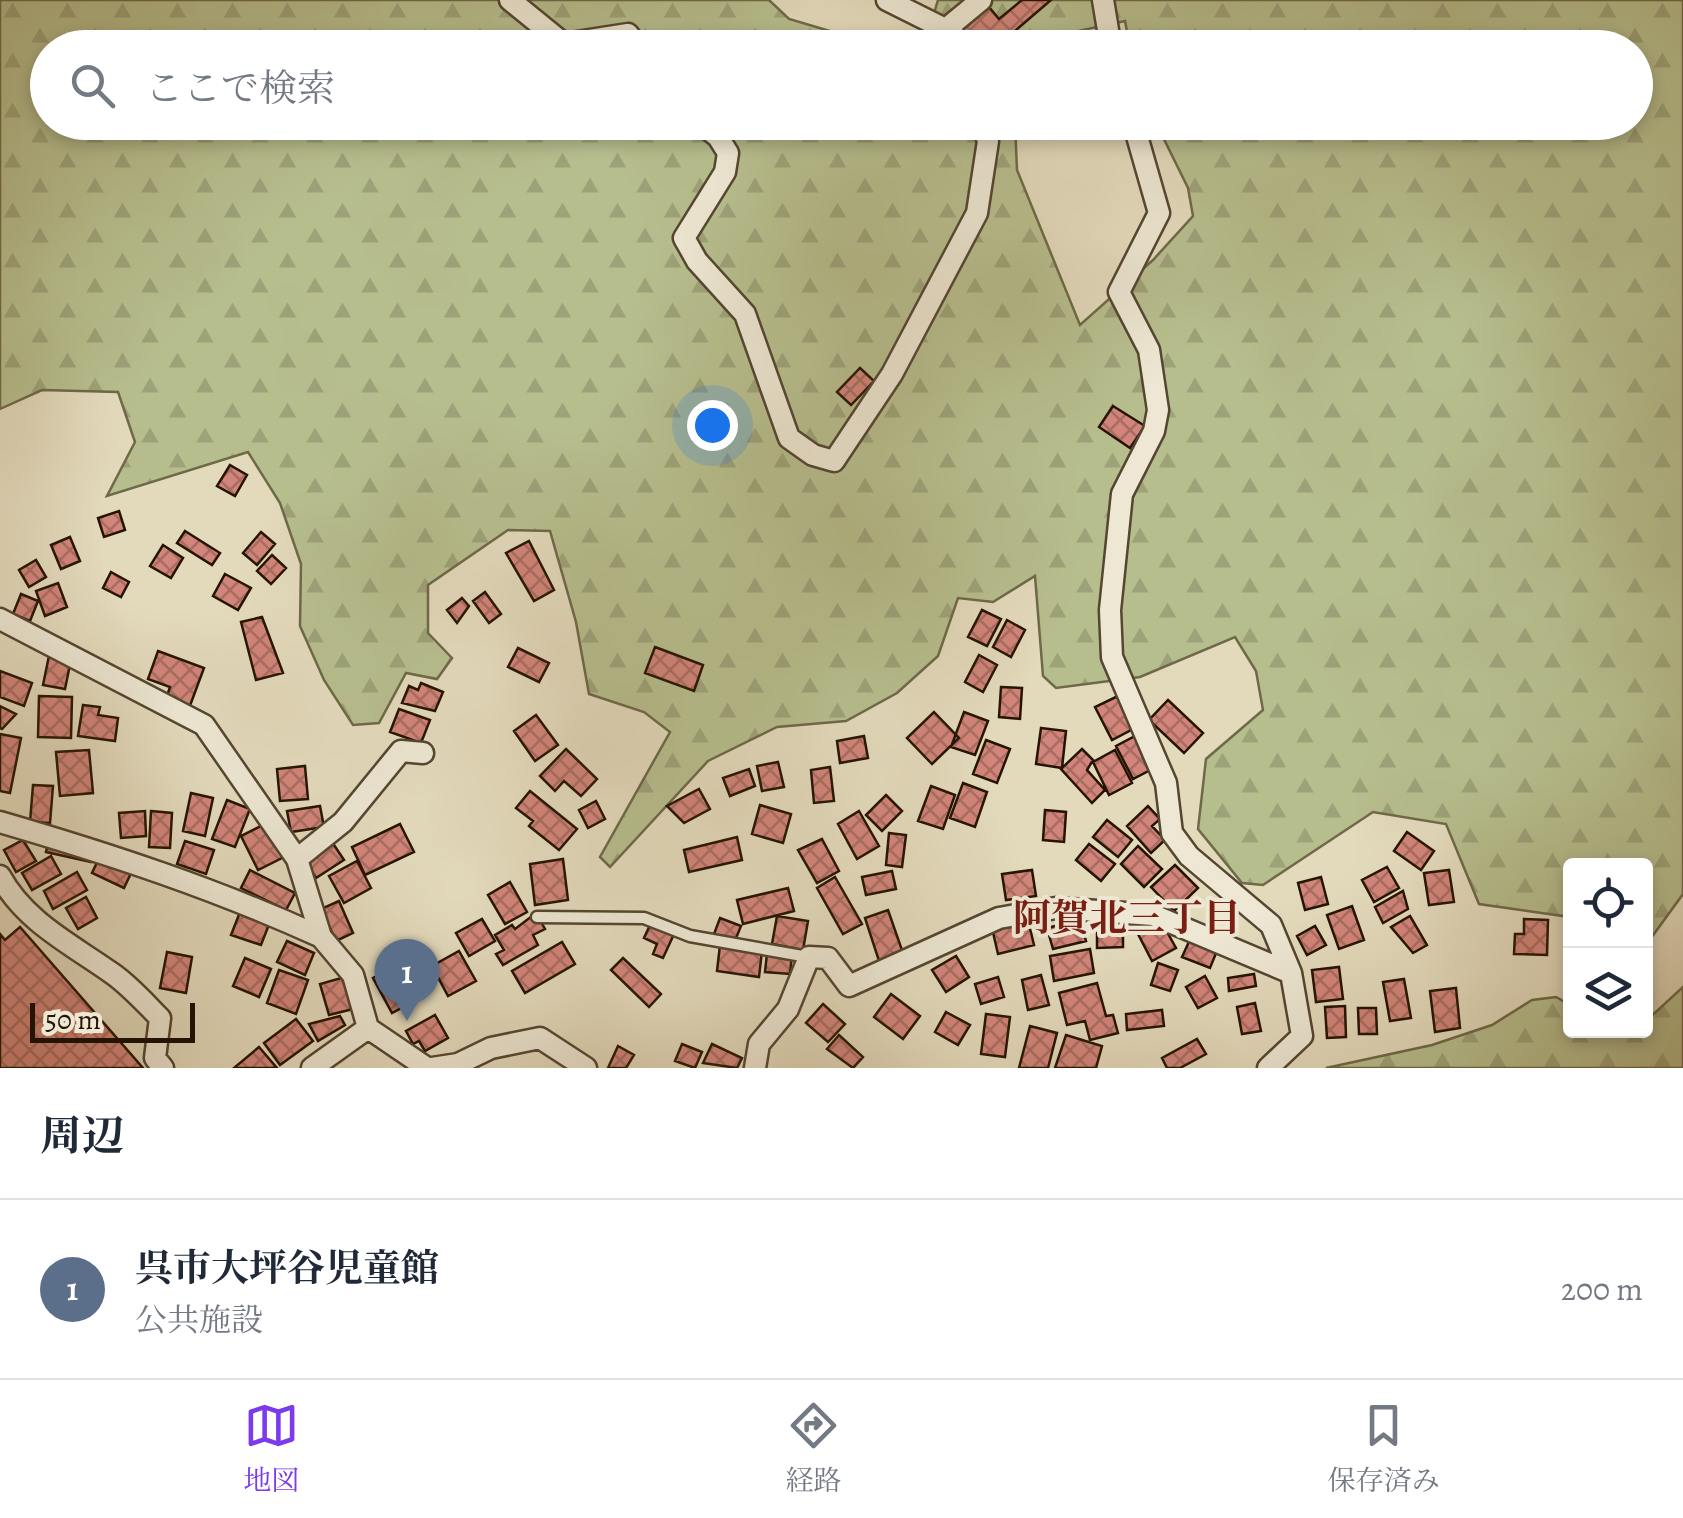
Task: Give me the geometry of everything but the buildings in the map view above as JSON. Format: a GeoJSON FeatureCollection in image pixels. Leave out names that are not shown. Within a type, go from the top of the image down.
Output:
{"type":"FeatureCollection","features":[{"type":"Feature","properties":{"kind":"street"},"geometry":{"type":"LineString","coordinates":[[510,0],[547,30]]}},
{"type":"Feature","properties":{"kind":"street"},"geometry":{"type":"LineString","coordinates":[[887,0],[936,30]]}},
{"type":"Feature","properties":{"kind":"street"},"geometry":{"type":"LineString","coordinates":[[958,30],[982,0]]}},
{"type":"Feature","properties":{"kind":"street"},"geometry":{"type":"LineString","coordinates":[[1104,0],[1108,30]]}},
{"type":"Feature","properties":{"kind":"street"},"geometry":{"type":"LineString","coordinates":[[720,140],[728,153],[725,172],[684,238],[697,260],[746,314],[789,438],[813,455],[834,460],[892,374],[977,212],[988,140]]}},
{"type":"Feature","properties":{"kind":"street"},"geometry":{"type":"LineString","coordinates":[[1138,140],[1159,212],[1120,292],[1149,350],[1158,410],[1154,432],[1122,494],[1110,610],[1112,657],[1166,783],[1172,833],[1189,856],[1271,925],[1291,973],[1302,1036],[1268,1068]]}},
{"type":"Feature","properties":{"kind":"street"},"geometry":{"type":"LineString","coordinates":[[0,618],[204,725],[296,859],[321,937],[354,974],[368,1028],[430,1068],[458,1064],[490,1048],[540,1038],[586,1068]]}},
{"type":"Feature","properties":{"kind":"street"},"geometry":{"type":"LineString","coordinates":[[296,859],[344,822],[402,751],[423,753]]}},
{"type":"Feature","properties":{"kind":"street"},"geometry":{"type":"LineString","coordinates":[[0,822],[156,869],[321,937]]}},
{"type":"Feature","properties":{"kind":"street"},"geometry":{"type":"LineString","coordinates":[[0,876],[13,900],[34,919],[117,977],[160,1018],[155,1058],[163,1068]]}},
{"type":"Feature","properties":{"kind":"street"},"geometry":{"type":"LineString","coordinates":[[755,1068],[759,1044],[788,1009],[809,957],[828,958],[850,986],[999,918],[1056,908],[1153,915],[1291,973]]}},
{"type":"Feature","properties":{"kind":"street"},"geometry":{"type":"LineString","coordinates":[[312,1068],[368,1028]]}},
{"type":"Feature","properties":{"kind":"lane"},"geometry":{"type":"LineString","coordinates":[[536,916],[644,918],[690,936],[809,957]]}},
{"type":"Feature","properties":{"kind":"green space"},"geometry":{"type":"Polygon","coordinates":[[[0,0],[769,0],[789,19],[826,30],[30,30],[30,140],[1016,140],[1017,170],[1080,325],[1153,260],[1193,216],[1188,188],[1164,140],[1653,140],[1653,30],[1127,30],[1125,21],[1083,30],[929,30],[938,0],[1683,0],[1683,894],[1653,935],[1653,858],[1563,858],[1563,916],[1479,904],[1446,824],[1373,812],[1263,885],[1242,883],[1198,829],[1206,759],[1263,710],[1256,671],[1235,637],[1140,677],[1056,688],[1043,676],[1035,576],[993,602],[958,598],[938,656],[897,693],[846,721],[777,727],[708,761],[610,867],[600,857],[670,732],[644,712],[589,694],[576,622],[550,531],[508,530],[428,585],[428,633],[452,658],[437,679],[406,673],[379,723],[353,725],[324,680],[300,626],[301,564],[280,503],[248,452],[107,496],[135,442],[118,392],[42,390],[0,409],[0,0]]]}},
{"type":"Feature","properties":{"kind":"green space"},"geometry":{"type":"Polygon","coordinates":[[[1683,987],[1683,1068],[1326,1068],[1432,1045],[1492,1025],[1532,1000],[1556,997],[1563,1001],[1563,1038],[1653,1038],[1653,1015],[1683,987]]]}},
{"type":"Feature","properties":{"kind":"place","name":"呉市大坪谷児童館"},"geometry":{"type":"Point","coordinates":[407,1021]}},
{"type":"Feature","properties":{"kind":"district","name":"阿賀北三丁目"},"geometry":{"type":"Point","coordinates":[1127,918]}}]}
